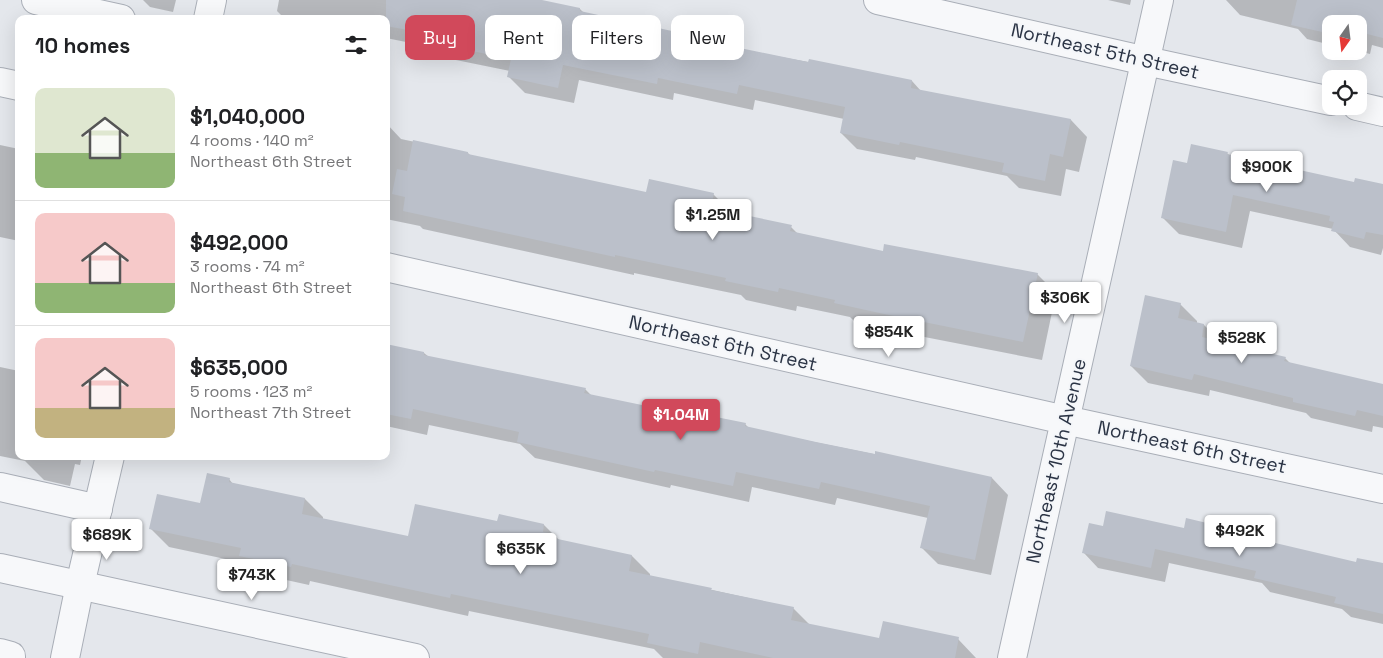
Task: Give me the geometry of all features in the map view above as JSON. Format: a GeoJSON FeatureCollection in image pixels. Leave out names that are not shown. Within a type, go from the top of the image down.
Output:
{"type":"FeatureCollection","features":[{"type":"Feature","properties":{"kind":"street"},"geometry":{"type":"LineString","coordinates":[[36,0],[103,15]]}},
{"type":"Feature","properties":{"kind":"street"},"geometry":{"type":"LineString","coordinates":[[209,15],[212,0]]}},
{"type":"Feature","properties":{"kind":"street","name":"Northeast 5th Street"},"geometry":{"type":"LineString","coordinates":[[878,0],[1322,99]]}},
{"type":"Feature","properties":{"kind":"street","name":"Northeast 10th Avenue"},"geometry":{"type":"LineString","coordinates":[[1012,658],[1159,0]]}},
{"type":"Feature","properties":{"kind":"street"},"geometry":{"type":"LineString","coordinates":[[0,82],[15,85]]}},
{"type":"Feature","properties":{"kind":"street"},"geometry":{"type":"LineString","coordinates":[[1367,108],[1383,112]]}},
{"type":"Feature","properties":{"kind":"street","name":"Northeast 6th Street"},"geometry":{"type":"LineString","coordinates":[[390,268],[1065,420],[1383,489]]}},
{"type":"Feature","properties":{"kind":"street"},"geometry":{"type":"LineString","coordinates":[[65,658],[109,460]]}},
{"type":"Feature","properties":{"kind":"street"},"geometry":{"type":"LineString","coordinates":[[0,488],[98,509]]}},
{"type":"Feature","properties":{"kind":"street"},"geometry":{"type":"LineString","coordinates":[[0,568],[416,658]]}},
{"type":"Feature","properties":{"kind":"street"},"geometry":{"type":"LineString","coordinates":[[0,653],[11,656],[11,658]]}},
{"type":"Feature","properties":{"kind":"building"},"geometry":{"type":"Polygon","coordinates":[[[386,0],[542,0],[580,8],[580,11],[598,15],[572,15],[572,60],[661,60],[661,29],[671,31],[671,60],[744,60],[744,49],[808,62],[809,59],[912,80],[911,88],[1071,119],[1063,157],[1050,154],[1045,181],[1002,172],[1004,163],[900,142],[899,145],[840,133],[845,107],[739,85],[737,94],[658,78],[657,84],[563,65],[558,88],[507,77],[511,60],[562,60],[562,15],[485,15],[485,54],[475,52],[475,15],[405,15],[405,29],[390,27],[390,15],[386,15],[386,0]]]}},
{"type":"Feature","properties":{"kind":"building"},"geometry":{"type":"Polygon","coordinates":[[[1297,0],[1383,0],[1383,38],[1368,34],[1368,15],[1322,15],[1322,32],[1291,25],[1297,0]]]}},
{"type":"Feature","properties":{"kind":"building"},"geometry":{"type":"Polygon","coordinates":[[[413,140],[468,152],[468,154],[646,192],[649,179],[714,193],[711,208],[792,225],[790,231],[883,251],[884,244],[1038,273],[1023,342],[834,303],[835,300],[779,288],[778,292],[725,281],[726,278],[615,255],[615,257],[403,211],[405,197],[392,194],[397,169],[407,171],[413,140]]]}},
{"type":"Feature","properties":{"kind":"building"},"geometry":{"type":"Polygon","coordinates":[[[1191,144],[1228,152],[1227,154],[1354,182],[1355,178],[1383,184],[1383,235],[1366,232],[1364,239],[1331,231],[1334,222],[1329,221],[1330,216],[1233,195],[1226,232],[1161,218],[1173,160],[1187,163],[1191,144]]]}},
{"type":"Feature","properties":{"kind":"building"},"geometry":{"type":"Polygon","coordinates":[[[1145,295],[1181,303],[1178,318],[1204,324],[1202,337],[1286,357],[1284,361],[1383,384],[1383,416],[1357,410],[1355,416],[1293,402],[1293,398],[1194,374],[1192,380],[1130,366],[1145,295]]]}},
{"type":"Feature","properties":{"kind":"building"},"geometry":{"type":"Polygon","coordinates":[[[390,345],[424,352],[424,355],[586,388],[584,393],[695,416],[696,413],[746,423],[745,426],[816,442],[875,454],[875,451],[992,477],[975,560],[920,548],[930,506],[821,482],[819,489],[736,472],[733,486],[655,470],[654,472],[517,442],[519,432],[413,409],[411,419],[390,415],[390,345]]]}},
{"type":"Feature","properties":{"kind":"building"},"geometry":{"type":"Polygon","coordinates":[[[207,473],[230,478],[229,482],[305,498],[302,514],[408,536],[415,504],[497,521],[499,514],[544,524],[543,532],[554,534],[553,538],[632,555],[629,571],[794,607],[791,620],[879,638],[883,621],[959,637],[955,658],[773,658],[700,642],[698,654],[647,643],[649,634],[451,594],[450,598],[292,564],[291,567],[239,556],[241,548],[149,529],[157,494],[200,503],[207,473]]]}},
{"type":"Feature","properties":{"kind":"building"},"geometry":{"type":"Polygon","coordinates":[[[1106,511],[1184,528],[1186,518],[1211,524],[1211,521],[1243,528],[1242,535],[1356,562],[1357,558],[1383,563],[1383,614],[1334,603],[1336,597],[1254,578],[1256,571],[1155,549],[1151,568],[1082,553],[1089,523],[1103,526],[1106,511]]]}}]}
